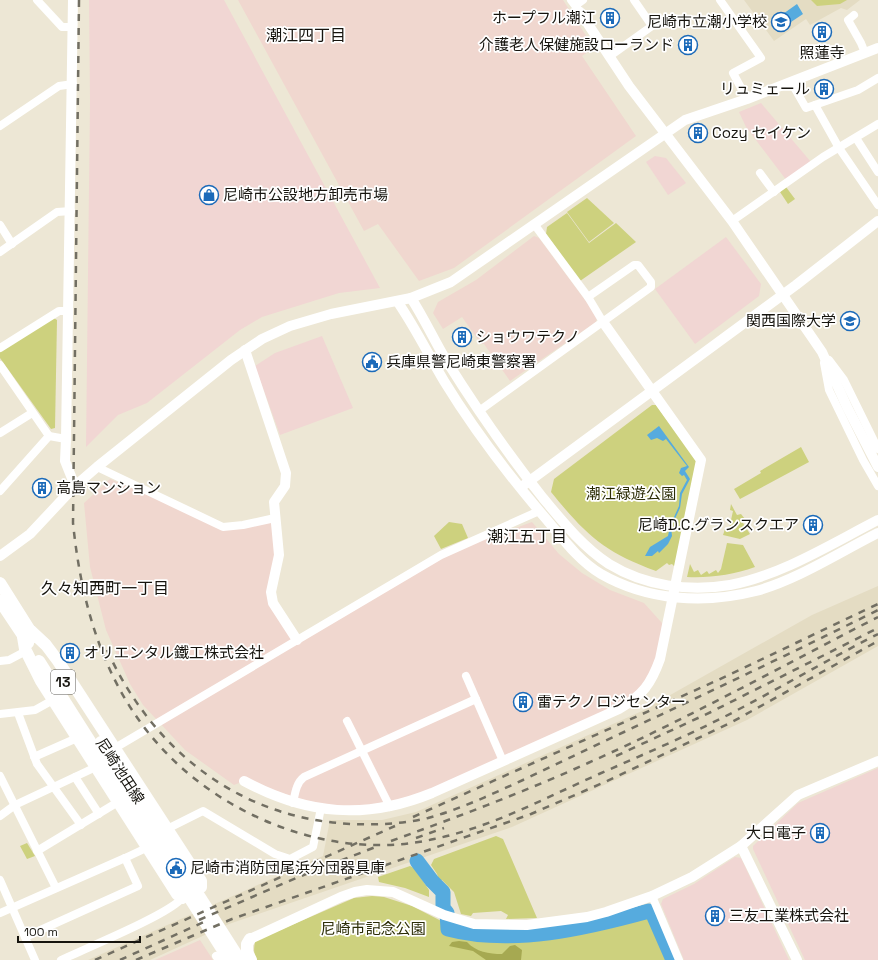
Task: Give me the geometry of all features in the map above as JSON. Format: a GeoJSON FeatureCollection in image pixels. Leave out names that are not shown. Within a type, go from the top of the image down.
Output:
{"type":"FeatureCollection","features":[{"type":"Feature","properties":{"kind":"main road","name":"尼崎池田線"},"geometry":{"type":"LineString","coordinates":[[0,583],[27,634],[122,783],[240,960]]}},
{"type":"Feature","properties":{"kind":"main road","name":"尼崎池田線"},"geometry":{"type":"LineString","coordinates":[[0,601],[27,634]]}},
{"type":"Feature","properties":{"kind":"main road"},"geometry":{"type":"LineString","coordinates":[[27,634],[46,645],[58,660],[201,881],[201,887],[182,898],[176,894],[53,700],[26,652],[27,634]]}},
{"type":"Feature","properties":{"kind":"main road","name":"尼崎池田線"},"geometry":{"type":"LineString","coordinates":[[122,783],[229,960]]}},
{"type":"Feature","properties":{"kind":"main road"},"geometry":{"type":"LineString","coordinates":[[250,939],[247,944],[247,952],[251,960]]}},
{"type":"Feature","properties":{"kind":"street"},"geometry":{"type":"LineString","coordinates":[[38,0],[62,27],[73,27]]}},
{"type":"Feature","properties":{"kind":"street"},"geometry":{"type":"LineString","coordinates":[[73,0],[71,211],[66,438],[64,461],[75,486]]}},
{"type":"Feature","properties":{"kind":"street"},"geometry":{"type":"LineString","coordinates":[[610,56],[652,26],[634,0]]}},
{"type":"Feature","properties":{"kind":"street"},"geometry":{"type":"LineString","coordinates":[[720,0],[761,58],[733,73],[747,99]]}},
{"type":"Feature","properties":{"kind":"street"},"geometry":{"type":"LineString","coordinates":[[577,4],[629,86],[732,221],[822,352],[844,380],[878,449]]}},
{"type":"Feature","properties":{"kind":"street"},"geometry":{"type":"LineString","coordinates":[[854,15],[848,20],[865,53]]}},
{"type":"Feature","properties":{"kind":"street"},"geometry":{"type":"LineString","coordinates":[[0,556],[30,534],[75,486],[97,467],[245,350],[262,339],[290,326],[331,314],[411,298],[451,282],[471,270],[534,224],[685,120],[747,99],[878,48]]}},
{"type":"Feature","properties":{"kind":"street"},"geometry":{"type":"LineString","coordinates":[[791,82],[806,108],[858,90],[878,78]]}},
{"type":"Feature","properties":{"kind":"street"},"geometry":{"type":"LineString","coordinates":[[0,126],[58,86],[73,84]]}},
{"type":"Feature","properties":{"kind":"street"},"geometry":{"type":"LineString","coordinates":[[815,105],[839,148],[878,205]]}},
{"type":"Feature","properties":{"kind":"street"},"geometry":{"type":"LineString","coordinates":[[732,221],[839,148],[878,124]]}},
{"type":"Feature","properties":{"kind":"street"},"geometry":{"type":"LineString","coordinates":[[856,138],[878,172]]}},
{"type":"Feature","properties":{"kind":"street"},"geometry":{"type":"LineString","coordinates":[[760,173],[774,192]]}},
{"type":"Feature","properties":{"kind":"street"},"geometry":{"type":"LineString","coordinates":[[0,252],[57,212],[71,211]]}},
{"type":"Feature","properties":{"kind":"street"},"geometry":{"type":"LineString","coordinates":[[520,487],[652,391],[878,221]]}},
{"type":"Feature","properties":{"kind":"street"},"geometry":{"type":"LineString","coordinates":[[244,781],[268,794],[293,803],[321,808],[353,811],[390,807],[416,800],[619,709],[643,692],[652,681],[660,659],[676,587],[701,460],[603,322],[600,314],[588,297],[534,224]]}},
{"type":"Feature","properties":{"kind":"street"},"geometry":{"type":"LineString","coordinates":[[0,226],[12,244]]}},
{"type":"Feature","properties":{"kind":"street"},"geometry":{"type":"LineString","coordinates":[[479,411],[651,287],[651,282],[638,265],[634,265],[588,297]]}},
{"type":"Feature","properties":{"kind":"street"},"geometry":{"type":"LineString","coordinates":[[411,298],[446,359],[479,411],[529,481],[571,532],[595,553],[628,574],[660,584],[676,587],[710,587],[754,579],[782,568],[878,520]]}},
{"type":"Feature","properties":{"kind":"street"},"geometry":{"type":"LineString","coordinates":[[397,301],[466,413],[520,487],[570,548],[586,563],[601,574],[621,583],[658,595],[673,598],[711,598],[732,596],[758,590],[787,579],[878,534]]}},
{"type":"Feature","properties":{"kind":"street"},"geometry":{"type":"LineString","coordinates":[[0,348],[59,311],[69,311]]}},
{"type":"Feature","properties":{"kind":"street"},"geometry":{"type":"LineString","coordinates":[[245,350],[286,474],[285,486],[274,502],[279,556],[272,598],[297,640]]}},
{"type":"Feature","properties":{"kind":"street"},"geometry":{"type":"LineString","coordinates":[[822,352],[847,407],[878,466]]}},
{"type":"Feature","properties":{"kind":"street"},"geometry":{"type":"LineString","coordinates":[[822,352],[829,390],[863,460],[878,486]]}},
{"type":"Feature","properties":{"kind":"street"},"geometry":{"type":"LineString","coordinates":[[0,365],[49,436],[66,438]]}},
{"type":"Feature","properties":{"kind":"street"},"geometry":{"type":"LineString","coordinates":[[0,433],[32,413]]}},
{"type":"Feature","properties":{"kind":"street"},"geometry":{"type":"LineString","coordinates":[[0,491],[49,436]]}},
{"type":"Feature","properties":{"kind":"street"},"geometry":{"type":"LineString","coordinates":[[97,467],[223,527],[243,526],[275,518]]}},
{"type":"Feature","properties":{"kind":"street"},"geometry":{"type":"LineString","coordinates":[[115,748],[442,555],[539,511]]}},
{"type":"Feature","properties":{"kind":"street"},"geometry":{"type":"LineString","coordinates":[[0,661],[8,660],[26,652]]}},
{"type":"Feature","properties":{"kind":"street"},"geometry":{"type":"LineString","coordinates":[[466,676],[503,761]]}},
{"type":"Feature","properties":{"kind":"street"},"geometry":{"type":"LineString","coordinates":[[293,803],[300,780],[476,699]]}},
{"type":"Feature","properties":{"kind":"street"},"geometry":{"type":"LineString","coordinates":[[0,714],[38,709],[53,700]]}},
{"type":"Feature","properties":{"kind":"street"},"geometry":{"type":"LineString","coordinates":[[18,712],[37,764],[81,825]]}},
{"type":"Feature","properties":{"kind":"street"},"geometry":{"type":"LineString","coordinates":[[347,721],[390,807]]}},
{"type":"Feature","properties":{"kind":"street"},"geometry":{"type":"LineString","coordinates":[[34,757],[77,738]]}},
{"type":"Feature","properties":{"kind":"street"},"geometry":{"type":"LineString","coordinates":[[250,939],[341,897],[361,891],[377,890],[393,892],[448,916],[474,924],[506,926],[542,924],[587,917],[623,908],[692,877],[741,846],[798,795],[878,761]]}},
{"type":"Feature","properties":{"kind":"street"},"geometry":{"type":"LineString","coordinates":[[0,816],[15,805],[96,767]]}},
{"type":"Feature","properties":{"kind":"street"},"geometry":{"type":"LineString","coordinates":[[0,776],[56,888]]}},
{"type":"Feature","properties":{"kind":"street"},"geometry":{"type":"LineString","coordinates":[[75,777],[99,814]]}},
{"type":"Feature","properties":{"kind":"street"},"geometry":{"type":"LineString","coordinates":[[37,851],[118,802]]}},
{"type":"Feature","properties":{"kind":"street"},"geometry":{"type":"LineString","coordinates":[[0,912],[125,858],[169,832],[171,827],[203,811],[275,854],[290,859],[313,847],[321,808]]}},
{"type":"Feature","properties":{"kind":"street"},"geometry":{"type":"LineString","coordinates":[[741,846],[797,960]]}},
{"type":"Feature","properties":{"kind":"street"},"geometry":{"type":"LineString","coordinates":[[25,937],[138,886],[125,858]]}},
{"type":"Feature","properties":{"kind":"street"},"geometry":{"type":"LineString","coordinates":[[0,880],[35,960]]}},
{"type":"Feature","properties":{"kind":"street"},"geometry":{"type":"LineString","coordinates":[[652,896],[679,960]]}},
{"type":"Feature","properties":{"kind":"street"},"geometry":{"type":"LineString","coordinates":[[61,960],[146,920],[178,903],[182,898]]}},
{"type":"Feature","properties":{"kind":"shaded area","name":"尼崎市公設地方卸売市場"},"geometry":{"type":"Polygon","coordinates":[[[89,0],[224,0],[380,288],[339,293],[262,317],[240,330],[147,403],[118,415],[86,447],[90,101],[89,0]]]}},
{"type":"Feature","properties":{"kind":"shaded area"},"geometry":{"type":"Polygon","coordinates":[[[238,0],[563,0],[594,48],[582,56],[636,136],[454,268],[419,281],[378,224],[364,231],[238,0]]]}},
{"type":"Feature","properties":{"kind":"shaded area","name":"尼崎市立潮小学校"},"geometry":{"type":"Polygon","coordinates":[[[744,0],[860,0],[847,10],[841,8],[810,25],[806,19],[774,41],[744,0]]]}},
{"type":"Feature","properties":{"kind":"shaded area"},"geometry":{"type":"Polygon","coordinates":[[[761,103],[811,162],[787,181],[746,127],[739,112],[761,103]]]}},
{"type":"Feature","properties":{"kind":"shaded area"},"geometry":{"type":"Polygon","coordinates":[[[655,156],[666,158],[686,183],[668,195],[646,162],[655,156]]]}},
{"type":"Feature","properties":{"kind":"shaded area"},"geometry":{"type":"Polygon","coordinates":[[[534,236],[539,238],[597,316],[596,322],[510,381],[484,344],[481,344],[462,317],[443,329],[433,313],[438,302],[476,280],[534,236]]]}},
{"type":"Feature","properties":{"kind":"shaded area"},"geometry":{"type":"Polygon","coordinates":[[[726,237],[761,284],[759,296],[695,344],[655,289],[726,237]]]}},
{"type":"Feature","properties":{"kind":"shaded area"},"geometry":{"type":"Polygon","coordinates":[[[322,336],[353,408],[280,435],[255,366],[275,353],[322,336]]]}},
{"type":"Feature","properties":{"kind":"shaded area"},"geometry":{"type":"Polygon","coordinates":[[[110,479],[223,527],[275,518],[279,555],[271,592],[297,640],[441,555],[532,522],[559,554],[582,573],[610,590],[644,603],[662,623],[660,659],[643,693],[432,793],[339,811],[244,781],[234,785],[185,750],[143,705],[130,684],[106,630],[90,567],[84,503],[110,479]]]}},
{"type":"Feature","properties":{"kind":"shaded area"},"geometry":{"type":"Polygon","coordinates":[[[878,586],[878,646],[747,720],[512,827],[229,924],[150,960],[88,960],[323,856],[330,820],[382,820],[416,812],[642,711],[812,615],[878,586]]]}},
{"type":"Feature","properties":{"kind":"shaded area"},"geometry":{"type":"Polygon","coordinates":[[[878,768],[878,960],[805,960],[753,849],[753,846],[798,803],[878,768]]]}},
{"type":"Feature","properties":{"kind":"shaded area"},"geometry":{"type":"Polygon","coordinates":[[[735,857],[741,858],[789,960],[684,960],[661,904],[663,899],[694,884],[735,857]]]}},
{"type":"Feature","properties":{"kind":"shaded area"},"geometry":{"type":"Polygon","coordinates":[[[200,940],[213,960],[155,960],[200,940]]]}},
{"type":"Feature","properties":{"kind":"shaded area"},"geometry":{"type":"Polygon","coordinates":[[[452,942],[467,942],[474,948],[483,952],[497,954],[502,954],[510,946],[515,945],[522,950],[521,960],[486,960],[473,951],[449,946],[452,942]]]}},
{"type":"Feature","properties":{"kind":"green space"},"geometry":{"type":"Polygon","coordinates":[[[811,0],[847,0],[840,4],[817,6],[811,0]]]}},
{"type":"Feature","properties":{"kind":"green space"},"geometry":{"type":"Polygon","coordinates":[[[786,187],[795,199],[788,204],[780,192],[786,187]]]}},
{"type":"Feature","properties":{"kind":"green space"},"geometry":{"type":"Polygon","coordinates":[[[587,198],[614,223],[589,242],[567,212],[587,198]]]}},
{"type":"Feature","properties":{"kind":"green space"},"geometry":{"type":"Polygon","coordinates":[[[567,213],[589,243],[616,223],[636,242],[580,281],[546,234],[547,227],[567,213]]]}},
{"type":"Feature","properties":{"kind":"green space"},"geometry":{"type":"Polygon","coordinates":[[[52,317],[57,320],[55,428],[51,429],[0,358],[0,352],[52,317]]]}},
{"type":"Feature","properties":{"kind":"green space","name":"潮江緑遊公園"},"geometry":{"type":"Polygon","coordinates":[[[652,405],[656,405],[696,460],[675,567],[672,564],[669,565],[667,563],[656,571],[623,557],[597,540],[575,520],[551,492],[554,479],[652,405]]]}},
{"type":"Feature","properties":{"kind":"green space"},"geometry":{"type":"Polygon","coordinates":[[[801,447],[809,462],[740,499],[734,489],[761,473],[760,471],[801,447]]]}},
{"type":"Feature","properties":{"kind":"green space"},"geometry":{"type":"Polygon","coordinates":[[[731,504],[737,515],[741,514],[745,519],[743,523],[750,534],[740,539],[723,535],[725,529],[729,529],[733,511],[730,510],[731,504]]]}},
{"type":"Feature","properties":{"kind":"green space"},"geometry":{"type":"Polygon","coordinates":[[[449,522],[462,524],[468,538],[441,549],[434,536],[449,522]]]}},
{"type":"Feature","properties":{"kind":"green space"},"geometry":{"type":"Polygon","coordinates":[[[727,543],[743,545],[755,567],[721,575],[687,577],[690,564],[694,572],[698,570],[701,575],[707,571],[709,574],[716,570],[718,573],[721,569],[727,543]]]}},
{"type":"Feature","properties":{"kind":"green space"},"geometry":{"type":"Polygon","coordinates":[[[496,836],[503,839],[537,918],[506,919],[508,915],[501,911],[473,913],[471,916],[461,914],[454,892],[442,880],[439,880],[431,865],[434,859],[496,836]]]}},
{"type":"Feature","properties":{"kind":"green space"},"geometry":{"type":"Polygon","coordinates":[[[27,843],[35,856],[27,859],[20,846],[27,843]]]}},
{"type":"Feature","properties":{"kind":"green space"},"geometry":{"type":"Polygon","coordinates":[[[410,866],[414,868],[429,890],[429,897],[405,888],[379,882],[378,877],[410,866]]]}},
{"type":"Feature","properties":{"kind":"green space","name":"尼崎市記念公園"},"geometry":{"type":"Polygon","coordinates":[[[372,896],[384,897],[412,906],[453,927],[487,931],[517,932],[557,929],[613,919],[648,908],[654,914],[674,960],[257,960],[254,953],[255,941],[354,898],[372,896]]]}},
{"type":"Feature","properties":{"kind":"water"},"geometry":{"type":"Polygon","coordinates":[[[797,4],[803,14],[779,30],[773,21],[797,4]]]}},
{"type":"Feature","properties":{"kind":"water"},"geometry":{"type":"Polygon","coordinates":[[[659,426],[689,467],[685,471],[690,479],[682,494],[680,508],[671,527],[672,536],[668,544],[659,553],[658,551],[652,556],[645,556],[650,547],[668,536],[670,526],[679,506],[680,493],[687,480],[684,475],[682,476],[679,473],[681,468],[687,466],[666,439],[663,441],[657,438],[651,440],[647,435],[659,426]]]}},
{"type":"Feature","properties":{"kind":"waterway"},"geometry":{"type":"LineString","coordinates":[[417,861],[432,881],[443,892],[443,908],[447,913],[448,929],[472,934],[498,936],[549,933],[575,929],[649,911],[652,912],[673,960]]}},
{"type":"Feature","properties":{"kind":"railway"},"geometry":{"type":"LineString","coordinates":[[79,0],[73,523],[78,560],[85,596],[95,631],[107,664],[123,696],[143,726],[167,754],[195,779],[221,797],[249,813],[278,826],[308,836],[339,842],[371,845],[403,844],[434,839],[456,834],[497,819],[676,740],[742,708],[878,634]]}},
{"type":"Feature","properties":{"kind":"railway"},"geometry":{"type":"LineString","coordinates":[[413,817],[718,680],[878,604]]}},
{"type":"Feature","properties":{"kind":"railway"},"geometry":{"type":"LineString","coordinates":[[107,650],[126,686],[149,719],[175,748],[205,773],[237,793],[273,809],[311,819],[352,824],[400,823],[428,818],[476,801],[720,687],[878,610]]}},
{"type":"Feature","properties":{"kind":"railway"},"geometry":{"type":"LineString","coordinates":[[391,841],[515,794],[564,774],[625,746],[878,617]]}},
{"type":"Feature","properties":{"kind":"railway"},"geometry":{"type":"LineString","coordinates":[[616,756],[711,712],[878,628]]}},
{"type":"Feature","properties":{"kind":"railway"},"geometry":{"type":"LineString","coordinates":[[136,960],[232,919],[531,814],[605,782],[732,722],[878,641]]}},
{"type":"Feature","properties":{"kind":"railway"},"geometry":{"type":"LineString","coordinates":[[95,960],[395,826]]}},
{"type":"Feature","properties":{"kind":"railway"},"geometry":{"type":"LineString","coordinates":[[416,838],[444,828]]}},
{"type":"Feature","properties":{"kind":"railway"},"geometry":{"type":"LineString","coordinates":[[199,920],[296,878],[378,846]]}},
{"type":"Feature","properties":{"kind":"railway"},"geometry":{"type":"LineString","coordinates":[[120,960],[206,921]]}},
{"type":"Feature","properties":{"kind":"place","name":"ホープフル潮江"},"geometry":{"type":"Point","coordinates":[610,18]}},
{"type":"Feature","properties":{"kind":"place","name":"尼崎市立潮小学校"},"geometry":{"type":"Point","coordinates":[781,22]}},
{"type":"Feature","properties":{"kind":"place","name":"照蓮寺"},"geometry":{"type":"Point","coordinates":[822,32]}},
{"type":"Feature","properties":{"kind":"place","name":"介護老人保健施設ローランド"},"geometry":{"type":"Point","coordinates":[688,45]}},
{"type":"Feature","properties":{"kind":"place","name":"リュミェール"},"geometry":{"type":"Point","coordinates":[824,89]}},
{"type":"Feature","properties":{"kind":"place","name":"Cozy セイケン"},"geometry":{"type":"Point","coordinates":[698,133]}},
{"type":"Feature","properties":{"kind":"place","name":"尼崎市公設地方卸売市場"},"geometry":{"type":"Point","coordinates":[209,195]}},
{"type":"Feature","properties":{"kind":"place","name":"関西国際大学"},"geometry":{"type":"Point","coordinates":[850,321]}},
{"type":"Feature","properties":{"kind":"place","name":"ショウワテクノ"},"geometry":{"type":"Point","coordinates":[462,337]}},
{"type":"Feature","properties":{"kind":"place","name":"兵庫県警尼崎東警察署"},"geometry":{"type":"Point","coordinates":[372,362]}},
{"type":"Feature","properties":{"kind":"place","name":"高島マンション"},"geometry":{"type":"Point","coordinates":[42,488]}},
{"type":"Feature","properties":{"kind":"place","name":"尼崎D.C.グランスクエア"},"geometry":{"type":"Point","coordinates":[813,525]}},
{"type":"Feature","properties":{"kind":"place","name":"オリエンタル鐵工株式会社"},"geometry":{"type":"Point","coordinates":[70,653]}},
{"type":"Feature","properties":{"kind":"place","name":"雷テクノロジセンター"},"geometry":{"type":"Point","coordinates":[523,702]}},
{"type":"Feature","properties":{"kind":"place","name":"大日電子"},"geometry":{"type":"Point","coordinates":[820,833]}},
{"type":"Feature","properties":{"kind":"place","name":"尼崎市消防団尾浜分団器具庫"},"geometry":{"type":"Point","coordinates":[176,868]}},
{"type":"Feature","properties":{"kind":"place","name":"三友工業株式会社"},"geometry":{"type":"Point","coordinates":[715,916]}},
{"type":"Feature","properties":{"kind":"district","name":"潮江四丁目"},"geometry":{"type":"Point","coordinates":[306,35]}},
{"type":"Feature","properties":{"kind":"district","name":"潮江五丁目"},"geometry":{"type":"Point","coordinates":[527,536]}},
{"type":"Feature","properties":{"kind":"district","name":"久々知西町一丁目"},"geometry":{"type":"Point","coordinates":[105,588]}}]}
